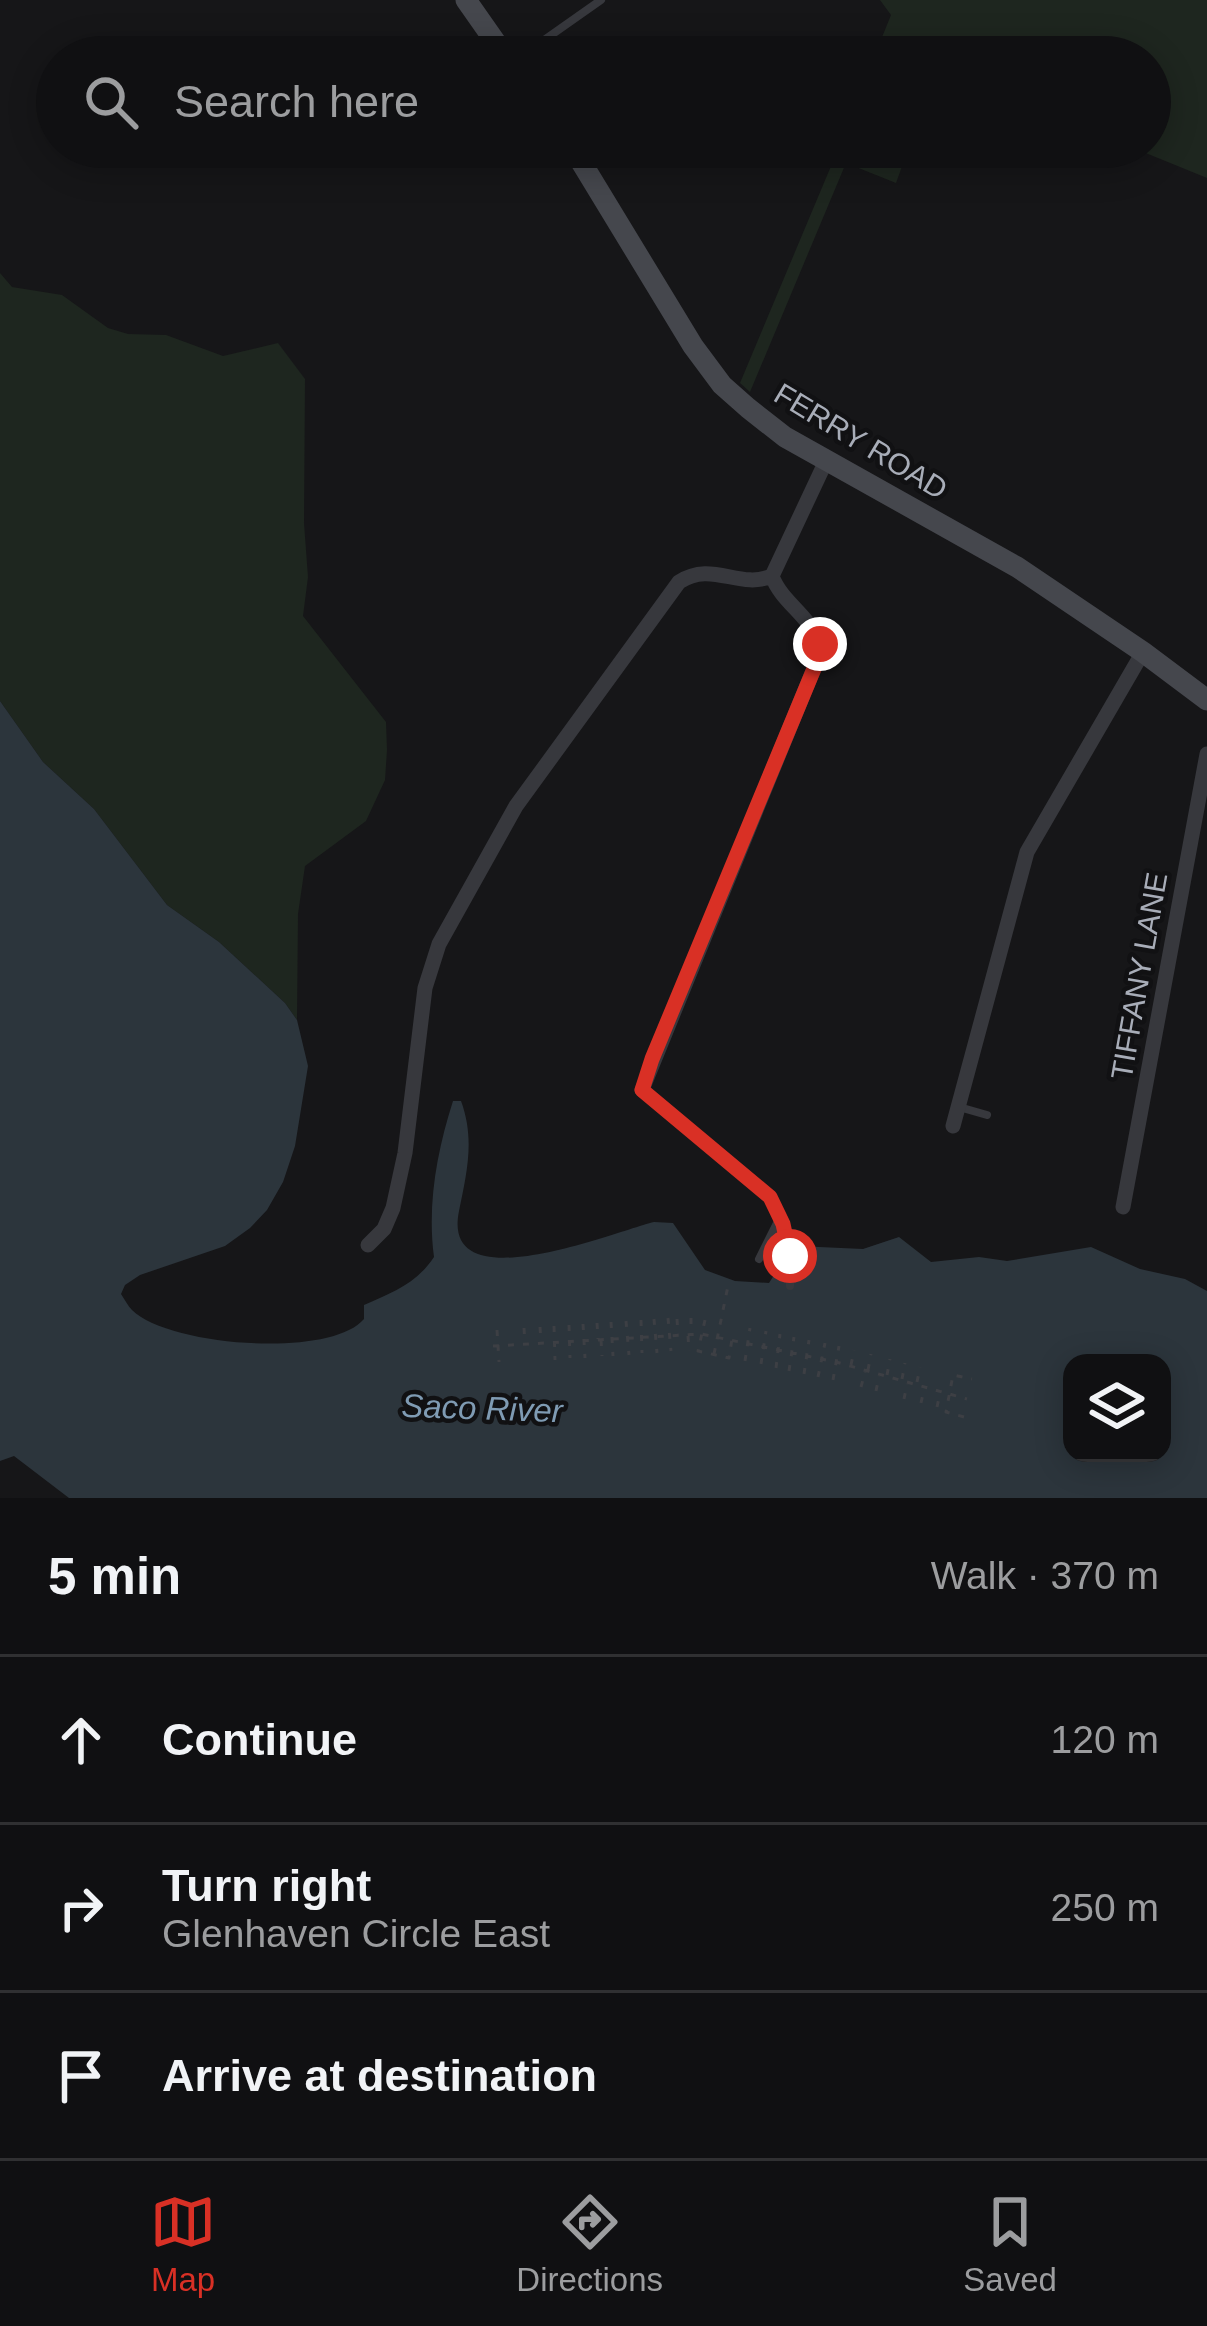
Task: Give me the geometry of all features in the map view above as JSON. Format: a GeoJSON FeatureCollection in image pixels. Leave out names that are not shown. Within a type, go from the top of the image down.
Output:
{"type":"FeatureCollection","features":[{"type":"Feature","properties":{"kind":"main road"},"geometry":{"type":"LineString","coordinates":[[466,0],[491,36]]}},
{"type":"Feature","properties":{"kind":"main road","name":"FERRY ROAD"},"geometry":{"type":"LineString","coordinates":[[585,168],[710,370],[768,425],[1016,566],[1207,700]]}},
{"type":"Feature","properties":{"kind":"street"},"geometry":{"type":"LineString","coordinates":[[368,1245],[388,1222],[400,1179],[427,975],[501,830],[679,582],[709,571],[753,583],[772,576],[826,461]]}},
{"type":"Feature","properties":{"kind":"street"},"geometry":{"type":"LineString","coordinates":[[642,1090],[818,656],[816,631],[781,597],[772,576]]}},
{"type":"Feature","properties":{"kind":"street"},"geometry":{"type":"LineString","coordinates":[[953,1126],[1027,852],[1143,652]]}},
{"type":"Feature","properties":{"kind":"street","name":"TIFFANY LANE"},"geometry":{"type":"LineString","coordinates":[[1123,1207],[1207,754]]}},
{"type":"Feature","properties":{"kind":"lane"},"geometry":{"type":"LineString","coordinates":[[550,36],[601,0]]}},
{"type":"Feature","properties":{"kind":"lane"},"geometry":{"type":"LineString","coordinates":[[642,1090],[759,1185],[778,1213],[788,1241],[790,1286]]}},
{"type":"Feature","properties":{"kind":"lane"},"geometry":{"type":"LineString","coordinates":[[958,1107],[987,1115]]}},
{"type":"Feature","properties":{"kind":"lane"},"geometry":{"type":"LineString","coordinates":[[759,1259],[778,1213]]}},
{"type":"Feature","properties":{"kind":"path"},"geometry":{"type":"LineString","coordinates":[[714,1354],[729,1282]]}},
{"type":"Feature","properties":{"kind":"path"},"geometry":{"type":"LineString","coordinates":[[668,1318],[671,1352]]}},
{"type":"Feature","properties":{"kind":"path"},"geometry":{"type":"LineString","coordinates":[[689,1351],[691,1318]]}},
{"type":"Feature","properties":{"kind":"path"},"geometry":{"type":"LineString","coordinates":[[655,1319],[657,1353]]}},
{"type":"Feature","properties":{"kind":"path"},"geometry":{"type":"LineString","coordinates":[[677,1319],[678,1334]]}},
{"type":"Feature","properties":{"kind":"path"},"geometry":{"type":"LineString","coordinates":[[640,1320],[642,1353]]}},
{"type":"Feature","properties":{"kind":"path"},"geometry":{"type":"LineString","coordinates":[[705,1320],[698,1351],[729,1358],[732,1339]]}},
{"type":"Feature","properties":{"kind":"path"},"geometry":{"type":"LineString","coordinates":[[626,1321],[628,1354]]}},
{"type":"Feature","properties":{"kind":"path"},"geometry":{"type":"LineString","coordinates":[[611,1322],[613,1356]]}},
{"type":"Feature","properties":{"kind":"path"},"geometry":{"type":"LineString","coordinates":[[597,1323],[602,1356]]}},
{"type":"Feature","properties":{"kind":"path"},"geometry":{"type":"LineString","coordinates":[[583,1324],[585,1358]]}},
{"type":"Feature","properties":{"kind":"path"},"geometry":{"type":"LineString","coordinates":[[569,1325],[570,1358]]}},
{"type":"Feature","properties":{"kind":"path"},"geometry":{"type":"LineString","coordinates":[[554,1326],[555,1360]]}},
{"type":"Feature","properties":{"kind":"path"},"geometry":{"type":"LineString","coordinates":[[540,1327],[541,1343]]}},
{"type":"Feature","properties":{"kind":"path"},"geometry":{"type":"LineString","coordinates":[[524,1328],[525,1344]]}},
{"type":"Feature","properties":{"kind":"path"},"geometry":{"type":"LineString","coordinates":[[745,1361],[750,1328]]}},
{"type":"Feature","properties":{"kind":"path"},"geometry":{"type":"LineString","coordinates":[[497,1330],[499,1361]]}},
{"type":"Feature","properties":{"kind":"path"},"geometry":{"type":"LineString","coordinates":[[761,1364],[766,1331]]}},
{"type":"Feature","properties":{"kind":"path"},"geometry":{"type":"LineString","coordinates":[[496,1346],[701,1334],[836,1361],[968,1399]]}},
{"type":"Feature","properties":{"kind":"path"},"geometry":{"type":"LineString","coordinates":[[776,1368],[780,1334]]}},
{"type":"Feature","properties":{"kind":"path"},"geometry":{"type":"LineString","coordinates":[[789,1371],[794,1336]]}},
{"type":"Feature","properties":{"kind":"path"},"geometry":{"type":"LineString","coordinates":[[804,1374],[809,1340]]}},
{"type":"Feature","properties":{"kind":"path"},"geometry":{"type":"LineString","coordinates":[[818,1377],[825,1343]]}},
{"type":"Feature","properties":{"kind":"path"},"geometry":{"type":"LineString","coordinates":[[833,1380],[839,1346]]}},
{"type":"Feature","properties":{"kind":"path"},"geometry":{"type":"LineString","coordinates":[[851,1366],[854,1349]]}},
{"type":"Feature","properties":{"kind":"path"},"geometry":{"type":"LineString","coordinates":[[861,1387],[871,1354]]}},
{"type":"Feature","properties":{"kind":"path"},"geometry":{"type":"LineString","coordinates":[[886,1376],[890,1359]]}},
{"type":"Feature","properties":{"kind":"path"},"geometry":{"type":"LineString","coordinates":[[904,1399],[905,1363]]}},
{"type":"Feature","properties":{"kind":"path"},"geometry":{"type":"LineString","coordinates":[[916,1385],[920,1366]]}},
{"type":"Feature","properties":{"kind":"path"},"geometry":{"type":"LineString","coordinates":[[876,1391],[879,1374]]}},
{"type":"Feature","properties":{"kind":"path"},"geometry":{"type":"LineString","coordinates":[[964,1417],[946,1412],[953,1375],[972,1379]]}},
{"type":"Feature","properties":{"kind":"path"},"geometry":{"type":"LineString","coordinates":[[921,1403],[925,1387]]}},
{"type":"Feature","properties":{"kind":"path"},"geometry":{"type":"LineString","coordinates":[[937,1407],[940,1392]]}},
{"type":"Feature","properties":{"kind":"shaded area"},"geometry":{"type":"Polygon","coordinates":[[[880,0],[1207,0],[1207,178],[1171,163],[1171,36],[882,36],[891,15],[880,0]]]}},
{"type":"Feature","properties":{"kind":"shaded area"},"geometry":{"type":"Polygon","coordinates":[[[830,168],[844,168],[750,392],[740,383],[830,168]]]}},
{"type":"Feature","properties":{"kind":"shaded area"},"geometry":{"type":"Polygon","coordinates":[[[858,168],[901,168],[896,183],[858,168]]]}},
{"type":"Feature","properties":{"kind":"shaded area"},"geometry":{"type":"Polygon","coordinates":[[[0,273],[12,287],[62,295],[108,328],[128,334],[166,335],[223,356],[278,343],[305,379],[308,577],[303,616],[386,722],[387,750],[385,780],[366,821],[305,866],[298,914],[297,1020],[219,942],[167,905],[94,809],[43,762],[0,701],[0,273]]]}},
{"type":"Feature","properties":{"kind":"water","name":"Saco River"},"geometry":{"type":"Polygon","coordinates":[[[0,701],[43,762],[94,809],[167,905],[219,942],[297,1020],[308,1066],[295,1146],[283,1182],[267,1210],[225,1246],[140,1275],[125,1285],[121,1294],[128,1305],[151,1322],[212,1339],[285,1343],[346,1332],[364,1319],[364,1305],[412,1281],[434,1257],[435,1178],[453,1101],[461,1101],[469,1142],[460,1239],[476,1253],[502,1258],[535,1255],[654,1222],[673,1223],[705,1270],[735,1281],[769,1283],[783,1261],[797,1258],[797,1246],[863,1249],[899,1237],[931,1262],[979,1257],[1007,1261],[1091,1247],[1207,1291],[1207,1498],[69,1498],[14,1456],[0,1461],[0,701]]]}},
{"type":"Feature","properties":{"kind":"route"},"geometry":{"type":"LineString","coordinates":[[790,1256],[783,1224],[770,1197],[642,1090],[816,664],[820,644]]}}]}
